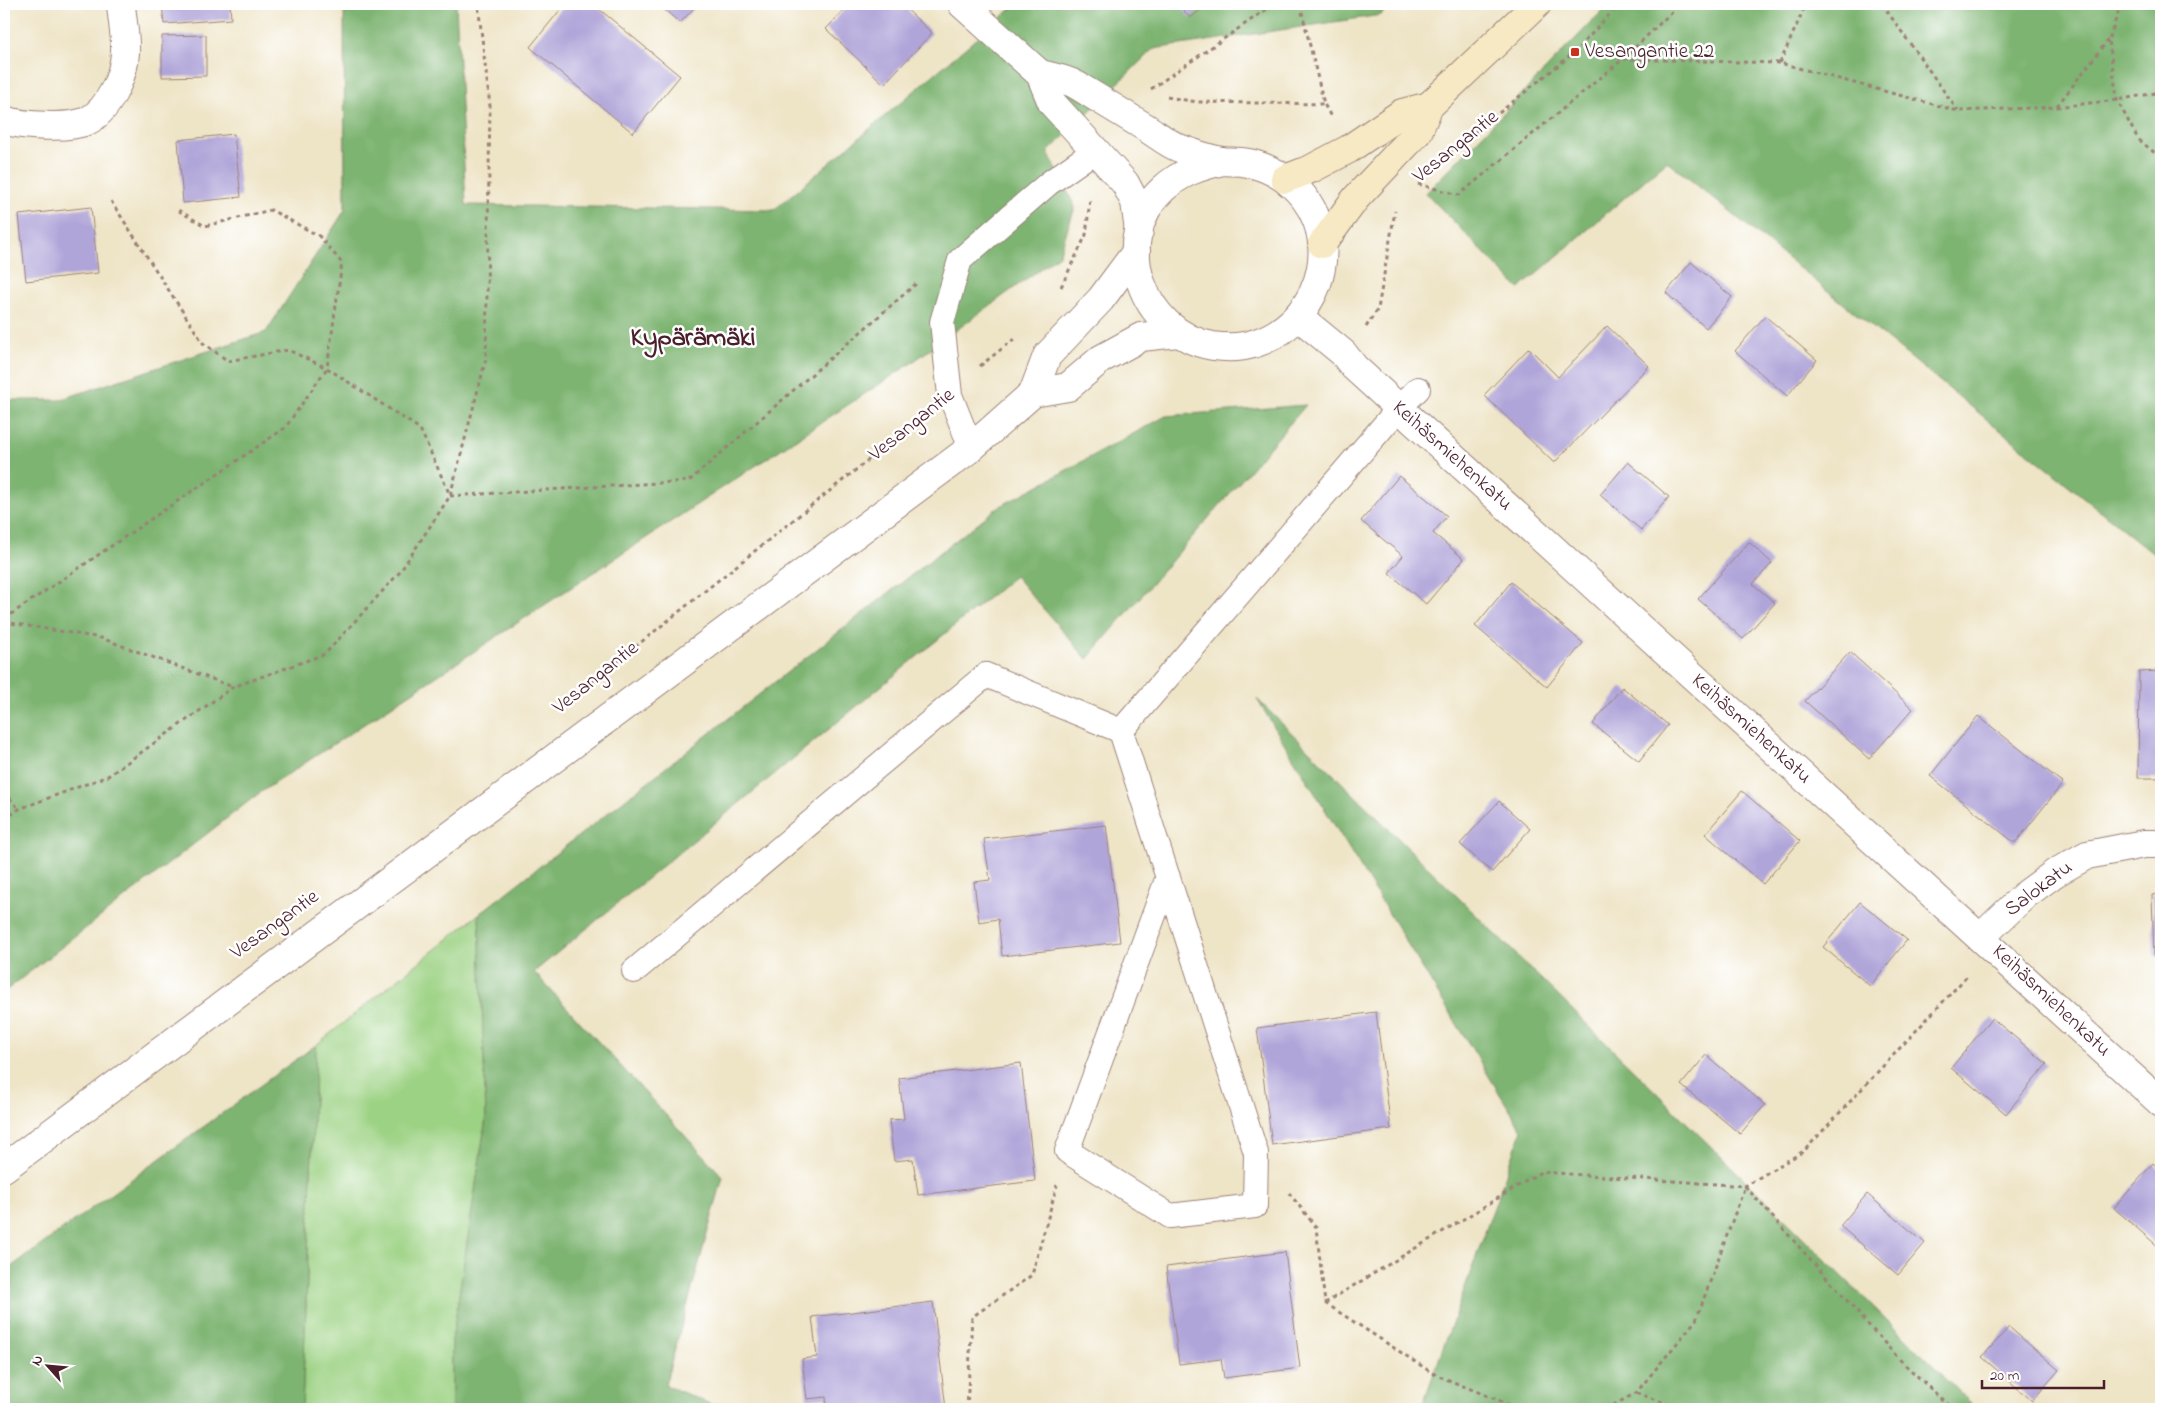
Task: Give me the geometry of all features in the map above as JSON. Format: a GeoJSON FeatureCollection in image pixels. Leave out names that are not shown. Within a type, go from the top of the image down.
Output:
{"type":"FeatureCollection","features":[{"type":"Feature","properties":{"kind":"main road","name":"Vesangantie"},"geometry":{"type":"LineString","coordinates":[[1322,244],[1356,198],[1418,132],[1429,106],[1537,4]]}},
{"type":"Feature","properties":{"kind":"main road","name":"Vesangantie"},"geometry":{"type":"LineString","coordinates":[[1285,179],[1311,169],[1349,149],[1402,113],[1429,106]]}},
{"type":"Feature","properties":{"kind":"street"},"geometry":{"type":"LineString","coordinates":[[4,120],[48,126],[87,120],[108,101],[121,77],[125,53],[121,4]]}},
{"type":"Feature","properties":{"kind":"street"},"geometry":{"type":"LineString","coordinates":[[962,4],[1040,74],[1052,103],[1125,183],[1135,202],[1137,273],[1143,290],[1158,314],[1178,332],[1202,344],[1228,348],[1254,344],[1279,334],[1299,317],[1319,281],[1322,244],[1316,219],[1307,204],[1285,179],[1262,167],[1242,162],[1223,161],[1178,148],[1069,81],[1040,74]]}},
{"type":"Feature","properties":{"kind":"street","name":"Vesangantie"},"geometry":{"type":"LineString","coordinates":[[4,1168],[971,448],[1033,393],[1047,356],[1101,299],[1137,241],[1148,209],[1161,190],[1179,175],[1200,166],[1223,161]]}},
{"type":"Feature","properties":{"kind":"street","name":"Keihäsmiehenkatu"},"geometry":{"type":"LineString","coordinates":[[1299,317],[1343,353],[1354,366],[1409,399],[2161,1103]]}},
{"type":"Feature","properties":{"kind":"street"},"geometry":{"type":"LineString","coordinates":[[1033,393],[1068,387],[1101,359],[1141,337],[1178,332]]}},
{"type":"Feature","properties":{"kind":"street","name":"Salokatu"},"geometry":{"type":"LineString","coordinates":[[1987,942],[2025,894],[2055,873],[2087,855],[2144,844],[2161,844]]}},
{"type":"Feature","properties":{"kind":"lane"},"geometry":{"type":"LineString","coordinates":[[971,448],[950,395],[942,322],[960,260],[1068,169],[1096,150]]}},
{"type":"Feature","properties":{"kind":"lane"},"geometry":{"type":"LineString","coordinates":[[1121,731],[1409,399]]}},
{"type":"Feature","properties":{"kind":"lane"},"geometry":{"type":"LineString","coordinates":[[634,971],[986,675],[1121,731],[1168,877],[1256,1153],[1255,1206],[1170,1216],[1067,1151],[1168,877]]}},
{"type":"Feature","properties":{"kind":"path"},"geometry":{"type":"LineString","coordinates":[[4,820],[19,809],[108,776],[233,687],[325,654],[400,572],[450,496],[486,359],[490,106],[478,4]]}},
{"type":"Feature","properties":{"kind":"path"},"geometry":{"type":"LineString","coordinates":[[1154,95],[1146,93],[1274,4]]}},
{"type":"Feature","properties":{"kind":"path"},"geometry":{"type":"LineString","coordinates":[[1163,96],[1196,102],[1324,104],[1300,4]]}},
{"type":"Feature","properties":{"kind":"path","name":"Vesangantie"},"geometry":{"type":"LineString","coordinates":[[1447,154],[1575,52],[1619,4]]}},
{"type":"Feature","properties":{"kind":"path"},"geometry":{"type":"LineString","coordinates":[[1410,182],[1459,195],[1623,59],[1680,4]]}},
{"type":"Feature","properties":{"kind":"path"},"geometry":{"type":"LineString","coordinates":[[1780,63],[1806,4]]}},
{"type":"Feature","properties":{"kind":"path"},"geometry":{"type":"LineString","coordinates":[[1882,4],[1958,112]]}},
{"type":"Feature","properties":{"kind":"path"},"geometry":{"type":"LineString","coordinates":[[2056,107],[2109,40],[2121,4]]}},
{"type":"Feature","properties":{"kind":"path"},"geometry":{"type":"LineString","coordinates":[[2109,40],[2117,100],[2138,139],[2161,158]]}},
{"type":"Feature","properties":{"kind":"path"},"geometry":{"type":"LineString","coordinates":[[1623,59],[1780,63],[1958,112],[2056,107],[2117,100],[2161,92]]}},
{"type":"Feature","properties":{"kind":"path"},"geometry":{"type":"LineString","coordinates":[[1057,294],[1086,235],[1091,197],[1068,169]]}},
{"type":"Feature","properties":{"kind":"path"},"geometry":{"type":"LineString","coordinates":[[111,201],[203,343],[228,361],[288,350],[327,368],[420,429],[450,496]]}},
{"type":"Feature","properties":{"kind":"path","name":"Vesangantie"},"geometry":{"type":"LineString","coordinates":[[1343,353],[1366,328],[1378,309],[1396,204]]}},
{"type":"Feature","properties":{"kind":"path"},"geometry":{"type":"LineString","coordinates":[[4,620],[286,428],[327,368],[342,262],[319,236],[271,210],[205,226],[176,209]]}},
{"type":"Feature","properties":{"kind":"path"},"geometry":{"type":"LineString","coordinates":[[450,496],[689,481],[920,280],[960,260]]}},
{"type":"Feature","properties":{"kind":"path","name":"Vesangantie"},"geometry":{"type":"LineString","coordinates":[[578,693],[950,395],[1019,335]]}},
{"type":"Feature","properties":{"kind":"path"},"geometry":{"type":"LineString","coordinates":[[4,620],[101,638],[233,687]]}},
{"type":"Feature","properties":{"kind":"path"},"geometry":{"type":"LineString","coordinates":[[4,792],[19,809]]}},
{"type":"Feature","properties":{"kind":"path"},"geometry":{"type":"LineString","coordinates":[[1325,1302],[1541,1172],[1745,1186],[1804,1151],[1987,942]]}},
{"type":"Feature","properties":{"kind":"path"},"geometry":{"type":"LineString","coordinates":[[967,1409],[972,1317],[1032,1275],[1067,1151]]}},
{"type":"Feature","properties":{"kind":"path"},"geometry":{"type":"LineString","coordinates":[[1256,1153],[1316,1226],[1325,1302],[1434,1374],[1520,1409]]}},
{"type":"Feature","properties":{"kind":"path"},"geometry":{"type":"LineString","coordinates":[[1606,1409],[1636,1393],[1696,1320],[1745,1186]]}},
{"type":"Feature","properties":{"kind":"path"},"geometry":{"type":"LineString","coordinates":[[1745,1186],[1898,1358],[1952,1409]]}},
{"type":"Feature","properties":{"kind":"path"},"geometry":{"type":"LineString","coordinates":[[1636,1393],[1684,1409]]}},
{"type":"Feature","properties":{"kind":"green space"},"geometry":{"type":"Polygon","coordinates":[[[344,4],[456,4],[466,205],[774,210],[1017,4],[1390,4],[1381,15],[1153,49],[1048,152],[1075,207],[1059,255],[910,364],[258,794],[4,992],[4,400],[59,400],[266,332],[345,210],[344,4]]]}},
{"type":"Feature","properties":{"kind":"green space"},"geometry":{"type":"Polygon","coordinates":[[[1609,4],[2161,4],[2161,560],[1667,161],[1519,289],[1426,193],[1609,4]]]}},
{"type":"Feature","properties":{"kind":"green space"},"geometry":{"type":"Polygon","coordinates":[[[1306,405],[1087,659],[1015,576],[534,972],[723,1177],[665,1385],[722,1409],[452,1409],[452,1341],[486,1119],[479,914],[997,508],[1166,416],[1306,405]]]}},
{"type":"Feature","properties":{"kind":"green space"},"geometry":{"type":"Polygon","coordinates":[[[1257,699],[1977,1409],[1421,1409],[1522,1130],[1257,699]]]}},
{"type":"Feature","properties":{"kind":"green space"},"geometry":{"type":"Polygon","coordinates":[[[479,914],[486,1119],[452,1341],[452,1409],[302,1409],[316,1045],[479,914]]]}},
{"type":"Feature","properties":{"kind":"green space"},"geometry":{"type":"Polygon","coordinates":[[[316,1045],[302,1409],[4,1409],[4,1272],[316,1045]]]}},
{"type":"Feature","properties":{"kind":"building"},"geometry":{"type":"Polygon","coordinates":[[[162,4],[230,4],[231,19],[164,24],[162,4]]]}},
{"type":"Feature","properties":{"kind":"building"},"geometry":{"type":"Polygon","coordinates":[[[565,4],[593,4],[680,76],[633,133],[530,47],[565,4]]]}},
{"type":"Feature","properties":{"kind":"building"},"geometry":{"type":"Polygon","coordinates":[[[658,4],[698,4],[680,23],[658,4]]]}},
{"type":"Feature","properties":{"kind":"building"},"geometry":{"type":"Polygon","coordinates":[[[850,4],[901,4],[932,33],[884,84],[826,29],[850,4]]]}},
{"type":"Feature","properties":{"kind":"building"},"geometry":{"type":"Polygon","coordinates":[[[1178,4],[1208,4],[1190,18],[1178,4]]]}},
{"type":"Feature","properties":{"kind":"building"},"geometry":{"type":"Polygon","coordinates":[[[206,35],[206,76],[162,77],[162,36],[206,35]]]}},
{"type":"Feature","properties":{"kind":"building"},"geometry":{"type":"Polygon","coordinates":[[[234,134],[241,197],[183,203],[178,140],[234,134]]]}},
{"type":"Feature","properties":{"kind":"building"},"geometry":{"type":"Polygon","coordinates":[[[91,207],[98,273],[26,281],[19,215],[91,207]]]}},
{"type":"Feature","properties":{"kind":"building"},"geometry":{"type":"Polygon","coordinates":[[[1691,262],[1732,297],[1706,328],[1666,293],[1691,262]]]}},
{"type":"Feature","properties":{"kind":"building"},"geometry":{"type":"Polygon","coordinates":[[[1765,316],[1817,360],[1787,396],[1735,351],[1765,316]]]}},
{"type":"Feature","properties":{"kind":"building"},"geometry":{"type":"Polygon","coordinates":[[[1607,326],[1649,366],[1554,463],[1484,395],[1529,348],[1558,377],[1607,326]]]}},
{"type":"Feature","properties":{"kind":"building"},"geometry":{"type":"Polygon","coordinates":[[[1628,462],[1669,497],[1641,530],[1600,495],[1628,462]]]}},
{"type":"Feature","properties":{"kind":"building"},"geometry":{"type":"Polygon","coordinates":[[[1399,476],[1447,516],[1433,533],[1464,559],[1426,604],[1389,573],[1403,556],[1361,521],[1399,476]]]}},
{"type":"Feature","properties":{"kind":"building"},"geometry":{"type":"Polygon","coordinates":[[[1749,542],[1772,563],[1753,584],[1775,603],[1743,639],[1698,599],[1749,542]]]}},
{"type":"Feature","properties":{"kind":"building"},"geometry":{"type":"Polygon","coordinates":[[[1511,582],[1583,643],[1547,687],[1475,626],[1511,582]]]}},
{"type":"Feature","properties":{"kind":"building"},"geometry":{"type":"Polygon","coordinates":[[[1850,652],[1913,709],[1869,759],[1805,701],[1850,652]]]}},
{"type":"Feature","properties":{"kind":"building"},"geometry":{"type":"Polygon","coordinates":[[[2161,671],[2161,778],[2138,778],[2139,672],[2161,671]]]}},
{"type":"Feature","properties":{"kind":"building"},"geometry":{"type":"Polygon","coordinates":[[[1622,687],[1668,725],[1639,761],[1593,724],[1622,687]]]}},
{"type":"Feature","properties":{"kind":"building"},"geometry":{"type":"Polygon","coordinates":[[[1978,716],[2063,783],[2015,843],[1930,776],[1978,716]]]}},
{"type":"Feature","properties":{"kind":"building"},"geometry":{"type":"Polygon","coordinates":[[[1742,791],[1800,841],[1763,884],[1705,834],[1742,791]]]}},
{"type":"Feature","properties":{"kind":"building"},"geometry":{"type":"Polygon","coordinates":[[[1499,801],[1530,829],[1492,872],[1460,844],[1499,801]]]}},
{"type":"Feature","properties":{"kind":"building"},"geometry":{"type":"Polygon","coordinates":[[[1106,825],[1120,942],[1002,956],[998,919],[979,922],[974,882],[990,880],[984,839],[1106,825]]]}},
{"type":"Feature","properties":{"kind":"building"},"geometry":{"type":"Polygon","coordinates":[[[2161,894],[2161,956],[2154,957],[2152,895],[2161,894]]]}},
{"type":"Feature","properties":{"kind":"building"},"geometry":{"type":"Polygon","coordinates":[[[1860,902],[1907,940],[1870,986],[1823,947],[1860,902]]]}},
{"type":"Feature","properties":{"kind":"building"},"geometry":{"type":"Polygon","coordinates":[[[1376,1012],[1391,1129],[1272,1145],[1257,1028],[1376,1012]]]}},
{"type":"Feature","properties":{"kind":"building"},"geometry":{"type":"Polygon","coordinates":[[[1992,1018],[2047,1064],[2006,1114],[1951,1068],[1992,1018]]]}},
{"type":"Feature","properties":{"kind":"building"},"geometry":{"type":"Polygon","coordinates":[[[1706,1055],[1765,1105],[1740,1134],[1681,1085],[1706,1055]]]}},
{"type":"Feature","properties":{"kind":"building"},"geometry":{"type":"Polygon","coordinates":[[[1021,1063],[1035,1181],[918,1195],[913,1159],[894,1161],[889,1120],[904,1119],[899,1078],[1021,1063]]]}},
{"type":"Feature","properties":{"kind":"building"},"geometry":{"type":"Polygon","coordinates":[[[2153,1163],[2161,1171],[2161,1249],[2114,1208],[2153,1163]]]}},
{"type":"Feature","properties":{"kind":"building"},"geometry":{"type":"Polygon","coordinates":[[[1867,1194],[1925,1243],[1898,1275],[1840,1226],[1867,1194]]]}},
{"type":"Feature","properties":{"kind":"building"},"geometry":{"type":"Polygon","coordinates":[[[1285,1252],[1300,1368],[1224,1378],[1221,1359],[1179,1364],[1166,1267],[1285,1252]]]}},
{"type":"Feature","properties":{"kind":"building"},"geometry":{"type":"Polygon","coordinates":[[[933,1302],[946,1409],[827,1409],[826,1397],[807,1399],[802,1359],[817,1357],[812,1317],[933,1302]]]}},
{"type":"Feature","properties":{"kind":"building"},"geometry":{"type":"Polygon","coordinates":[[[2009,1327],[2059,1370],[2032,1401],[1982,1357],[2009,1327]]]}},
{"type":"Feature","properties":{"kind":"place","name":"Vesangantie 22"},"geometry":{"type":"Point","coordinates":[1575,52]}},
{"type":"Feature","properties":{"kind":"district","name":"Kypärämäki"},"geometry":{"type":"Point","coordinates":[693,339]}}]}
